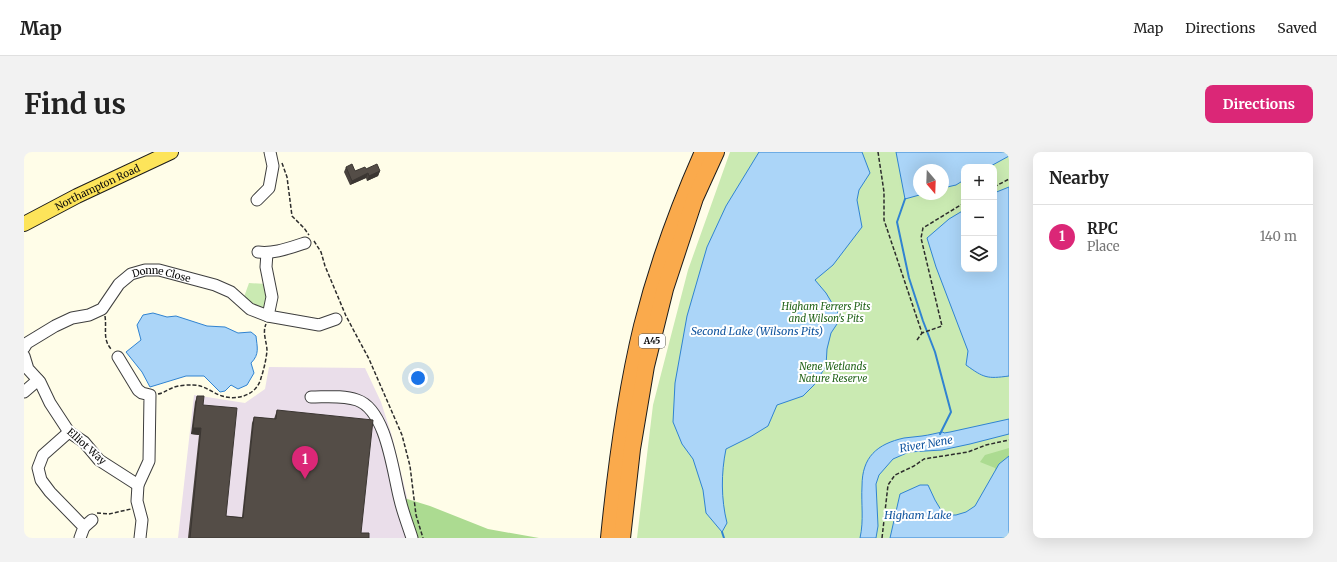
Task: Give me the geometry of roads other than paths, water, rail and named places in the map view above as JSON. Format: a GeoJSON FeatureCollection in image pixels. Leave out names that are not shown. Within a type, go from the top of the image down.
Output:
{"type":"FeatureCollection","features":[{"type":"Feature","properties":{"kind":"highway","name":"A45"},"geometry":{"type":"LineString","coordinates":[[610,538],[622,423],[642,326],[654,283],[683,196],[703,152]]}},
{"type":"Feature","properties":{"kind":"highway","name":"A45"},"geometry":{"type":"LineString","coordinates":[[622,538],[631,456],[646,366],[663,297],[695,198],[716,152]]}},
{"type":"Feature","properties":{"kind":"main road","name":"Northampton Road"},"geometry":{"type":"LineString","coordinates":[[24,224],[77,196],[171,152]]}},
{"type":"Feature","properties":{"kind":"street"},"geometry":{"type":"LineString","coordinates":[[257,200],[269,188],[272,166],[270,152]]}},
{"type":"Feature","properties":{"kind":"street"},"geometry":{"type":"LineString","coordinates":[[268,316],[272,297],[271,287],[262,253],[278,251],[305,243]]}},
{"type":"Feature","properties":{"kind":"street","name":"Donne Close"},"geometry":{"type":"LineString","coordinates":[[24,348],[27,343],[55,326],[72,318],[89,315],[102,309],[119,284],[131,274],[145,270],[159,270],[215,285],[231,292],[250,309],[268,316],[319,325],[336,319]]}},
{"type":"Feature","properties":{"kind":"street","name":"Elliot Way"},"geometry":{"type":"LineString","coordinates":[[24,356],[28,369],[38,380],[50,403],[69,432],[84,442],[99,460],[138,485]]}},
{"type":"Feature","properties":{"kind":"street"},"geometry":{"type":"LineString","coordinates":[[118,357],[138,390],[142,393],[150,395],[149,461],[138,485],[137,501],[142,520],[140,538]]}},
{"type":"Feature","properties":{"kind":"street"},"geometry":{"type":"LineString","coordinates":[[24,392],[38,380]]}},
{"type":"Feature","properties":{"kind":"street"},"geometry":{"type":"LineString","coordinates":[[311,397],[343,397],[358,400],[370,410],[381,424],[404,516],[412,538]]}},
{"type":"Feature","properties":{"kind":"street"},"geometry":{"type":"LineString","coordinates":[[69,432],[43,455],[38,468],[40,480],[50,492],[88,523],[80,538]]}},
{"type":"Feature","properties":{"kind":"water","name":"Second Lake (Wilsons Pits)"},"geometry":{"type":"Polygon","coordinates":[[[759,152],[862,152],[870,173],[859,190],[857,200],[862,227],[833,265],[815,280],[826,293],[841,318],[831,333],[827,349],[826,366],[814,385],[803,396],[777,405],[768,426],[726,449],[722,486],[727,523],[722,532],[706,513],[703,490],[693,459],[682,444],[673,422],[675,383],[687,316],[707,247],[726,206],[759,152]]]}},
{"type":"Feature","properties":{"kind":"water"},"geometry":{"type":"Polygon","coordinates":[[[896,152],[1009,152],[1009,156],[994,164],[961,164],[961,182],[949,187],[949,164],[913,164],[913,197],[905,199],[896,152]]]}},
{"type":"Feature","properties":{"kind":"water"},"geometry":{"type":"Polygon","coordinates":[[[1009,187],[1009,376],[990,377],[977,373],[966,365],[968,351],[936,267],[927,238],[949,219],[961,212],[961,272],[997,272],[997,192],[1009,187]]]}},
{"type":"Feature","properties":{"kind":"water"},"geometry":{"type":"Polygon","coordinates":[[[153,313],[167,317],[176,316],[207,326],[225,327],[238,333],[251,332],[256,336],[257,353],[256,357],[251,363],[254,373],[247,385],[238,389],[231,385],[225,391],[220,392],[204,376],[186,376],[150,387],[142,372],[126,352],[141,340],[137,325],[143,315],[153,313]]]}},
{"type":"Feature","properties":{"kind":"water","name":"River Nene"},"geometry":{"type":"Polygon","coordinates":[[[1009,419],[1009,434],[942,450],[909,452],[893,459],[879,475],[876,484],[878,526],[876,538],[860,538],[862,525],[863,476],[868,460],[879,448],[904,438],[950,432],[1009,419]]]}},
{"type":"Feature","properties":{"kind":"water","name":"Higham Lake"},"geometry":{"type":"Polygon","coordinates":[[[1009,456],[1009,538],[890,538],[900,494],[920,485],[928,485],[941,510],[948,515],[956,515],[966,512],[975,506],[999,464],[1009,456]]]}},
{"type":"Feature","properties":{"kind":"waterway","name":"River Nene"},"geometry":{"type":"LineString","coordinates":[[905,199],[897,222],[909,278],[935,352],[951,412],[940,434]]}},
{"type":"Feature","properties":{"kind":"waterway"},"geometry":{"type":"LineString","coordinates":[[722,532],[724,538]]}},
{"type":"Feature","properties":{"kind":"place","name":"RPC"},"geometry":{"type":"Point","coordinates":[305,479]}},
{"type":"Feature","properties":{"kind":"park label","name":"Higham Ferrers Pits and Wilson's Pits"},"geometry":{"type":"Point","coordinates":[826,312]}},
{"type":"Feature","properties":{"kind":"park label","name":"Nene Wetlands Nature Reserve"},"geometry":{"type":"Point","coordinates":[833,372]}}]}
